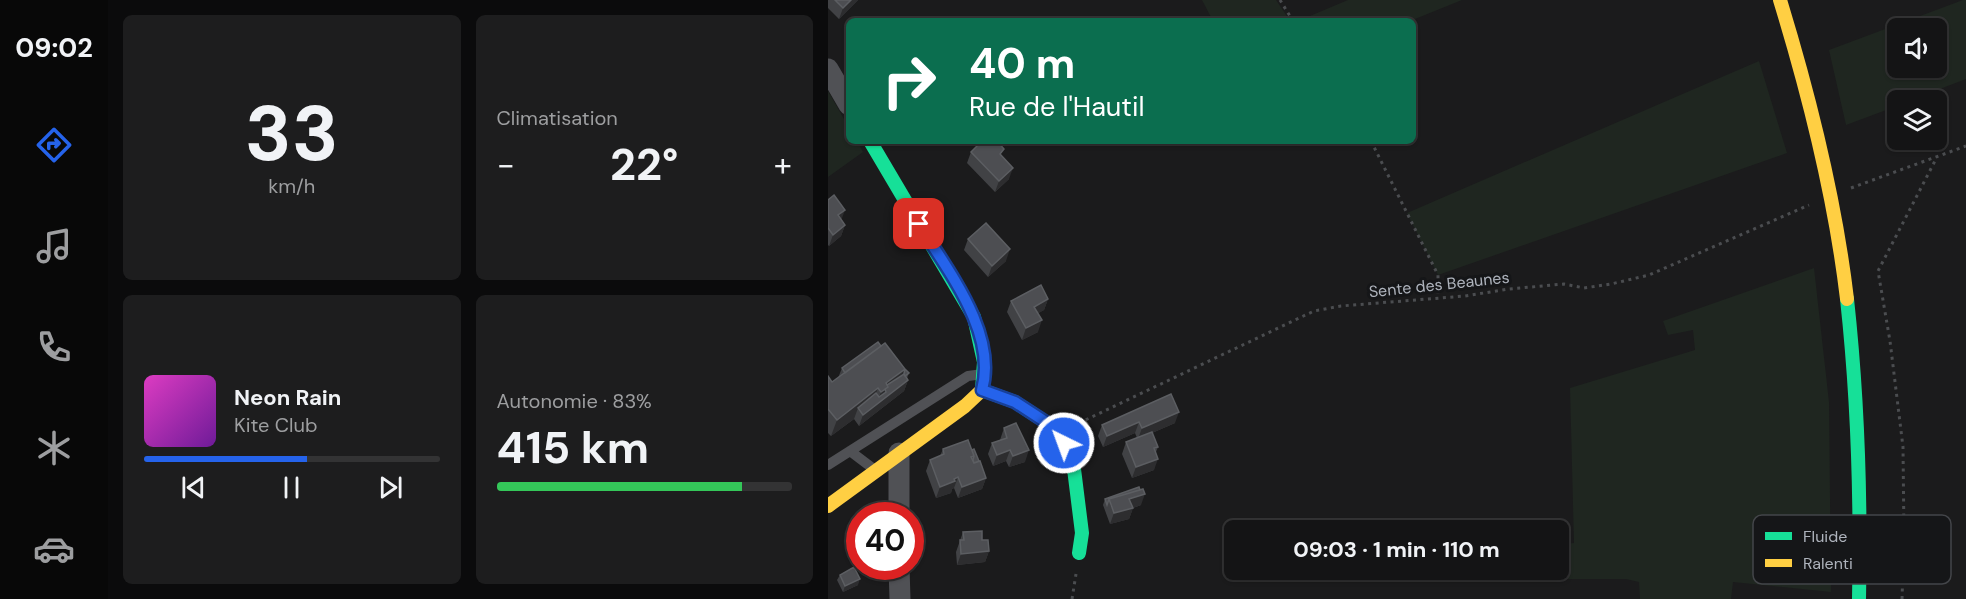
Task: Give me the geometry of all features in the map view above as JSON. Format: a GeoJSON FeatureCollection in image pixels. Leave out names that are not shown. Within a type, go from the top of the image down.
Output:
{"type":"FeatureCollection","features":[{"type":"Feature","properties":{"kind":"street"},"geometry":{"type":"LineString","coordinates":[[1780,0],[1810,107],[1831,196],[1850,319],[1858,407],[1862,515]]}},
{"type":"Feature","properties":{"kind":"street"},"geometry":{"type":"LineString","coordinates":[[828,69],[846,100]]}},
{"type":"Feature","properties":{"kind":"street"},"geometry":{"type":"LineString","coordinates":[[828,506],[965,406],[982,390],[987,374],[974,317],[872,144]]}},
{"type":"Feature","properties":{"kind":"street"},"geometry":{"type":"LineString","coordinates":[[982,390],[1015,402],[1058,430],[1074,468],[1082,533],[1079,554]]}},
{"type":"Feature","properties":{"kind":"street"},"geometry":{"type":"LineString","coordinates":[[899,453],[899,502]]}},
{"type":"Feature","properties":{"kind":"street"},"geometry":{"type":"LineString","coordinates":[[899,580],[900,599]]}},
{"type":"Feature","properties":{"kind":"street"},"geometry":{"type":"LineString","coordinates":[[1859,599],[1860,584]]}},
{"type":"Feature","properties":{"kind":"lane"},"geometry":{"type":"LineString","coordinates":[[828,465],[968,376],[987,374]]}},
{"type":"Feature","properties":{"kind":"lane"},"geometry":{"type":"LineString","coordinates":[[850,451],[875,470]]}},
{"type":"Feature","properties":{"kind":"path"},"geometry":{"type":"LineString","coordinates":[[1280,0],[1291,18]]}},
{"type":"Feature","properties":{"kind":"path"},"geometry":{"type":"LineString","coordinates":[[1372,144],[1438,275],[1438,297]]}},
{"type":"Feature","properties":{"kind":"path","name":"Sente des Beaunes"},"geometry":{"type":"LineString","coordinates":[[1058,430],[1066,430],[1314,311],[1341,306],[1465,296],[1564,284],[1584,288],[1649,275],[1831,196],[1966,146]]}},
{"type":"Feature","properties":{"kind":"path"},"geometry":{"type":"LineString","coordinates":[[1904,515],[1903,447],[1890,341],[1878,271],[1938,155]]}},
{"type":"Feature","properties":{"kind":"path"},"geometry":{"type":"LineString","coordinates":[[1902,584],[1902,599]]}},
{"type":"Feature","properties":{"kind":"shaded area"},"geometry":{"type":"Polygon","coordinates":[[[1202,0],[1276,0],[1288,18],[1211,18],[1202,0]]]}},
{"type":"Feature","properties":{"kind":"shaded area"},"geometry":{"type":"Polygon","coordinates":[[[1348,0],[1462,0],[1416,19],[1311,18],[1310,16],[1348,0]]]}},
{"type":"Feature","properties":{"kind":"shaded area"},"geometry":{"type":"Polygon","coordinates":[[[1966,0],[1966,79],[1937,90],[1887,90],[1887,110],[1846,125],[1829,50],[1887,28],[1887,78],[1947,78],[1947,18],[1915,18],[1966,0]]]}},
{"type":"Feature","properties":{"kind":"shaded area"},"geometry":{"type":"Polygon","coordinates":[[[1759,61],[1787,153],[1438,275],[1407,213],[1759,61]]]}},
{"type":"Feature","properties":{"kind":"shaded area"},"geometry":{"type":"Polygon","coordinates":[[[828,91],[846,123],[846,144],[859,144],[863,152],[828,177],[828,91]]]}},
{"type":"Feature","properties":{"kind":"shaded area"},"geometry":{"type":"Polygon","coordinates":[[[1814,268],[1829,402],[1830,515],[1753,515],[1753,584],[1831,584],[1831,592],[1733,582],[1731,599],[1640,599],[1639,582],[1626,579],[1569,579],[1569,543],[1574,543],[1570,388],[1695,350],[1693,330],[1668,335],[1663,321],[1814,268]]]}},
{"type":"Feature","properties":{"kind":"building"},"geometry":{"type":"Polygon","coordinates":[[[835,0],[851,0],[843,8],[835,0]]]}},
{"type":"Feature","properties":{"kind":"building"},"geometry":{"type":"Polygon","coordinates":[[[979,144],[1000,144],[1004,149],[1000,154],[1013,168],[999,181],[971,152],[979,144]]]}},
{"type":"Feature","properties":{"kind":"building"},"geometry":{"type":"Polygon","coordinates":[[[834,195],[845,210],[838,215],[845,225],[833,235],[828,228],[828,200],[834,195]]]}},
{"type":"Feature","properties":{"kind":"building"},"geometry":{"type":"Polygon","coordinates":[[[986,223],[1010,249],[992,266],[968,239],[986,223]]]}},
{"type":"Feature","properties":{"kind":"building"},"geometry":{"type":"Polygon","coordinates":[[[1041,285],[1048,299],[1034,307],[1042,320],[1026,328],[1011,301],[1041,285]]]}},
{"type":"Feature","properties":{"kind":"building"},"geometry":{"type":"Polygon","coordinates":[[[878,342],[881,346],[845,373],[842,368],[878,342]]]}},
{"type":"Feature","properties":{"kind":"building"},"geometry":{"type":"Polygon","coordinates":[[[885,343],[905,369],[886,383],[888,387],[881,392],[878,388],[837,420],[828,409],[828,376],[832,382],[885,343]]]}},
{"type":"Feature","properties":{"kind":"building"},"geometry":{"type":"Polygon","coordinates":[[[904,374],[908,380],[863,415],[858,408],[876,393],[879,397],[886,392],[887,385],[904,374]]]}},
{"type":"Feature","properties":{"kind":"building"},"geometry":{"type":"Polygon","coordinates":[[[1171,394],[1179,412],[1142,428],[1139,422],[1107,436],[1102,425],[1171,394]]]}},
{"type":"Feature","properties":{"kind":"building"},"geometry":{"type":"Polygon","coordinates":[[[1016,423],[1029,450],[1013,456],[1010,450],[997,455],[992,443],[1007,438],[1004,428],[1016,423]]]}},
{"type":"Feature","properties":{"kind":"building"},"geometry":{"type":"Polygon","coordinates":[[[1152,432],[1158,447],[1154,448],[1158,459],[1136,467],[1126,442],[1152,432]]]}},
{"type":"Feature","properties":{"kind":"building"},"geometry":{"type":"Polygon","coordinates":[[[968,440],[974,456],[971,457],[974,463],[980,461],[986,478],[962,487],[958,477],[954,479],[955,481],[940,487],[930,460],[944,454],[943,449],[968,440]]]}},
{"type":"Feature","properties":{"kind":"building"},"geometry":{"type":"Polygon","coordinates":[[[974,449],[979,461],[974,463],[972,450],[974,449]]]}},
{"type":"Feature","properties":{"kind":"building"},"geometry":{"type":"Polygon","coordinates":[[[1139,487],[1140,490],[1109,499],[1107,505],[1105,499],[1139,487]]]}},
{"type":"Feature","properties":{"kind":"building"},"geometry":{"type":"Polygon","coordinates":[[[1143,489],[1145,494],[1129,499],[1133,508],[1114,513],[1109,499],[1143,489]]]}},
{"type":"Feature","properties":{"kind":"building"},"geometry":{"type":"Polygon","coordinates":[[[982,531],[982,540],[988,540],[989,551],[961,554],[960,540],[964,540],[963,532],[982,531]]]}},
{"type":"Feature","properties":{"kind":"building"},"geometry":{"type":"Polygon","coordinates":[[[846,572],[846,580],[858,580],[845,586],[840,575],[846,572]]]}},
{"type":"Feature","properties":{"kind":"traffic: fast"},"geometry":{"type":"LineString","coordinates":[[872,144],[974,317],[984,362],[982,390]]}},
{"type":"Feature","properties":{"kind":"traffic: fast"},"geometry":{"type":"LineString","coordinates":[[1847,299],[1854,374],[1860,515]]}},
{"type":"Feature","properties":{"kind":"traffic: fast"},"geometry":{"type":"LineString","coordinates":[[982,390],[1015,402],[1058,430],[1074,469],[1082,533],[1079,553]]}},
{"type":"Feature","properties":{"kind":"traffic: fast"},"geometry":{"type":"LineString","coordinates":[[1859,584],[1859,599]]}},
{"type":"Feature","properties":{"kind":"traffic: slow"},"geometry":{"type":"LineString","coordinates":[[1780,0],[1820,148],[1836,223],[1847,299]]}},
{"type":"Feature","properties":{"kind":"traffic: slow"},"geometry":{"type":"LineString","coordinates":[[828,506],[965,406],[982,390]]}},
{"type":"Feature","properties":{"kind":"route"},"geometry":{"type":"LineString","coordinates":[[919,224],[974,317],[987,374],[982,390],[1015,402],[1058,430],[1064,443]]}}]}
